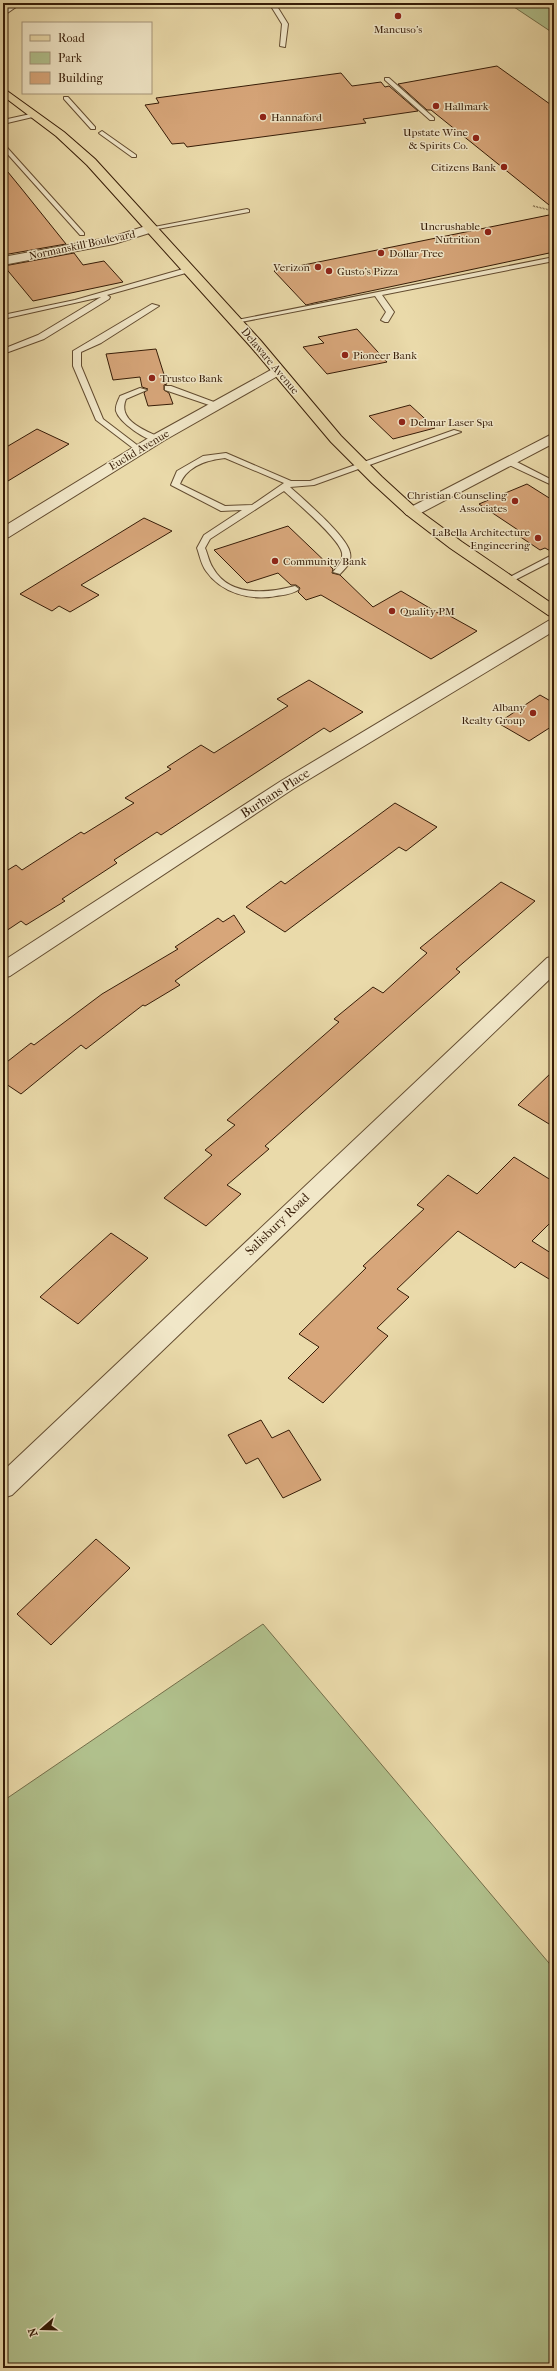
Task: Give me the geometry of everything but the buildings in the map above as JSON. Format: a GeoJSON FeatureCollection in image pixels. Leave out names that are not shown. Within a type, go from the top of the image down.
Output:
{"type":"FeatureCollection","features":[{"type":"Feature","properties":{"kind":"main road","name":"Delaware Avenue"},"geometry":{"type":"LineString","coordinates":[[3,92],[35,115],[91,162],[190,269],[362,465],[412,512],[554,612]]}},
{"type":"Feature","properties":{"kind":"street","name":"Normanskill Boulevard"},"geometry":{"type":"LineString","coordinates":[[3,250],[109,229],[152,228]]}},
{"type":"Feature","properties":{"kind":"street","name":"Normanskill Boulevard"},"geometry":{"type":"LineString","coordinates":[[3,261],[114,240],[152,228]]}},
{"type":"Feature","properties":{"kind":"street","name":"Euclid Avenue"},"geometry":{"type":"LineString","coordinates":[[3,534],[156,439],[278,370]]}},
{"type":"Feature","properties":{"kind":"street"},"geometry":{"type":"LineString","coordinates":[[412,512],[554,437]]}},
{"type":"Feature","properties":{"kind":"street","name":"Burhans Place"},"geometry":{"type":"LineString","coordinates":[[3,971],[287,785],[554,624]]}},
{"type":"Feature","properties":{"kind":"street","name":"Salisbury Road"},"geometry":{"type":"LineString","coordinates":[[3,1487],[375,1131],[554,963]]}},
{"type":"Feature","properties":{"kind":"lane"},"geometry":{"type":"LineString","coordinates":[[3,14],[13,7],[10,3]]}},
{"type":"Feature","properties":{"kind":"lane"},"geometry":{"type":"LineString","coordinates":[[272,3],[285,24],[282,46]]}},
{"type":"Feature","properties":{"kind":"lane"},"geometry":{"type":"LineString","coordinates":[[387,79],[432,118]]}},
{"type":"Feature","properties":{"kind":"lane"},"geometry":{"type":"LineString","coordinates":[[66,98],[93,128]]}},
{"type":"Feature","properties":{"kind":"lane"},"geometry":{"type":"LineString","coordinates":[[3,122],[35,115]]}},
{"type":"Feature","properties":{"kind":"lane"},"geometry":{"type":"LineString","coordinates":[[102,133],[134,156]]}},
{"type":"Feature","properties":{"kind":"lane"},"geometry":{"type":"LineString","coordinates":[[3,145],[82,234]]}},
{"type":"Feature","properties":{"kind":"lane"},"geometry":{"type":"LineString","coordinates":[[152,228],[247,212]]}},
{"type":"Feature","properties":{"kind":"lane"},"geometry":{"type":"LineString","coordinates":[[236,321],[378,295],[554,259]]}},
{"type":"Feature","properties":{"kind":"lane"},"geometry":{"type":"LineString","coordinates":[[3,318],[116,291],[190,269]]}},
{"type":"Feature","properties":{"kind":"lane"},"geometry":{"type":"LineString","coordinates":[[3,352],[41,337],[78,316],[116,291]]}},
{"type":"Feature","properties":{"kind":"lane"},"geometry":{"type":"LineString","coordinates":[[378,295],[390,312],[385,320]]}},
{"type":"Feature","properties":{"kind":"lane"},"geometry":{"type":"LineString","coordinates":[[138,450],[100,420],[78,366],[77,351],[116,331],[156,306]]}},
{"type":"Feature","properties":{"kind":"lane"},"geometry":{"type":"LineString","coordinates":[[168,388],[218,405]]}},
{"type":"Feature","properties":{"kind":"lane"},"geometry":{"type":"LineString","coordinates":[[143,390],[123,398],[118,406],[119,411],[125,420],[156,439]]}},
{"type":"Feature","properties":{"kind":"lane"},"geometry":{"type":"LineString","coordinates":[[295,590],[278,595],[250,595],[222,583],[210,571],[201,548],[207,537],[287,485],[311,483],[457,432]]}},
{"type":"Feature","properties":{"kind":"lane"},"geometry":{"type":"LineString","coordinates":[[254,507],[224,509],[175,485],[180,473],[206,458],[226,455],[287,485],[335,534],[346,552],[345,564],[337,572]]}},
{"type":"Feature","properties":{"kind":"lane"},"geometry":{"type":"LineString","coordinates":[[508,461],[553,484]]}},
{"type":"Feature","properties":{"kind":"lane"},"geometry":{"type":"LineString","coordinates":[[508,580],[554,557]]}},
{"type":"Feature","properties":{"kind":"path"},"geometry":{"type":"LineString","coordinates":[[533,206],[554,211]]}},
{"type":"Feature","properties":{"kind":"green space"},"geometry":{"type":"Polygon","coordinates":[[[508,3],[554,3],[554,34],[550,31],[508,3]]]}},
{"type":"Feature","properties":{"kind":"green space"},"geometry":{"type":"Polygon","coordinates":[[[263,1624],[554,1969],[554,2368],[3,2368],[3,1801],[263,1624]]]}},
{"type":"Feature","properties":{"kind":"place","name":"Mancuso's"},"geometry":{"type":"Point","coordinates":[398,16]}},
{"type":"Feature","properties":{"kind":"place","name":"Hallmark"},"geometry":{"type":"Point","coordinates":[436,106]}},
{"type":"Feature","properties":{"kind":"place","name":"Hannaford"},"geometry":{"type":"Point","coordinates":[263,117]}},
{"type":"Feature","properties":{"kind":"place","name":"Upstate Wine & Spirits Co."},"geometry":{"type":"Point","coordinates":[476,138]}},
{"type":"Feature","properties":{"kind":"place","name":"Citizens Bank"},"geometry":{"type":"Point","coordinates":[504,167]}},
{"type":"Feature","properties":{"kind":"place","name":"Uncrushable Nutrition"},"geometry":{"type":"Point","coordinates":[488,232]}},
{"type":"Feature","properties":{"kind":"place","name":"Dollar Tree"},"geometry":{"type":"Point","coordinates":[381,253]}},
{"type":"Feature","properties":{"kind":"place","name":"Verizon"},"geometry":{"type":"Point","coordinates":[318,267]}},
{"type":"Feature","properties":{"kind":"place","name":"Gusto's Pizza"},"geometry":{"type":"Point","coordinates":[329,271]}},
{"type":"Feature","properties":{"kind":"place","name":"Pioneer Bank"},"geometry":{"type":"Point","coordinates":[345,355]}},
{"type":"Feature","properties":{"kind":"place","name":"Trustco Bank"},"geometry":{"type":"Point","coordinates":[152,378]}},
{"type":"Feature","properties":{"kind":"place","name":"Delmar Laser Spa"},"geometry":{"type":"Point","coordinates":[402,422]}},
{"type":"Feature","properties":{"kind":"place","name":"Christian Counseling Associates"},"geometry":{"type":"Point","coordinates":[515,501]}},
{"type":"Feature","properties":{"kind":"place","name":"LaBella Architecture Engineering"},"geometry":{"type":"Point","coordinates":[538,538]}},
{"type":"Feature","properties":{"kind":"place","name":"Community Bank"},"geometry":{"type":"Point","coordinates":[275,561]}},
{"type":"Feature","properties":{"kind":"place","name":"Quality PM"},"geometry":{"type":"Point","coordinates":[392,611]}},
{"type":"Feature","properties":{"kind":"place","name":"Albany Realty Group"},"geometry":{"type":"Point","coordinates":[533,713]}}]}
